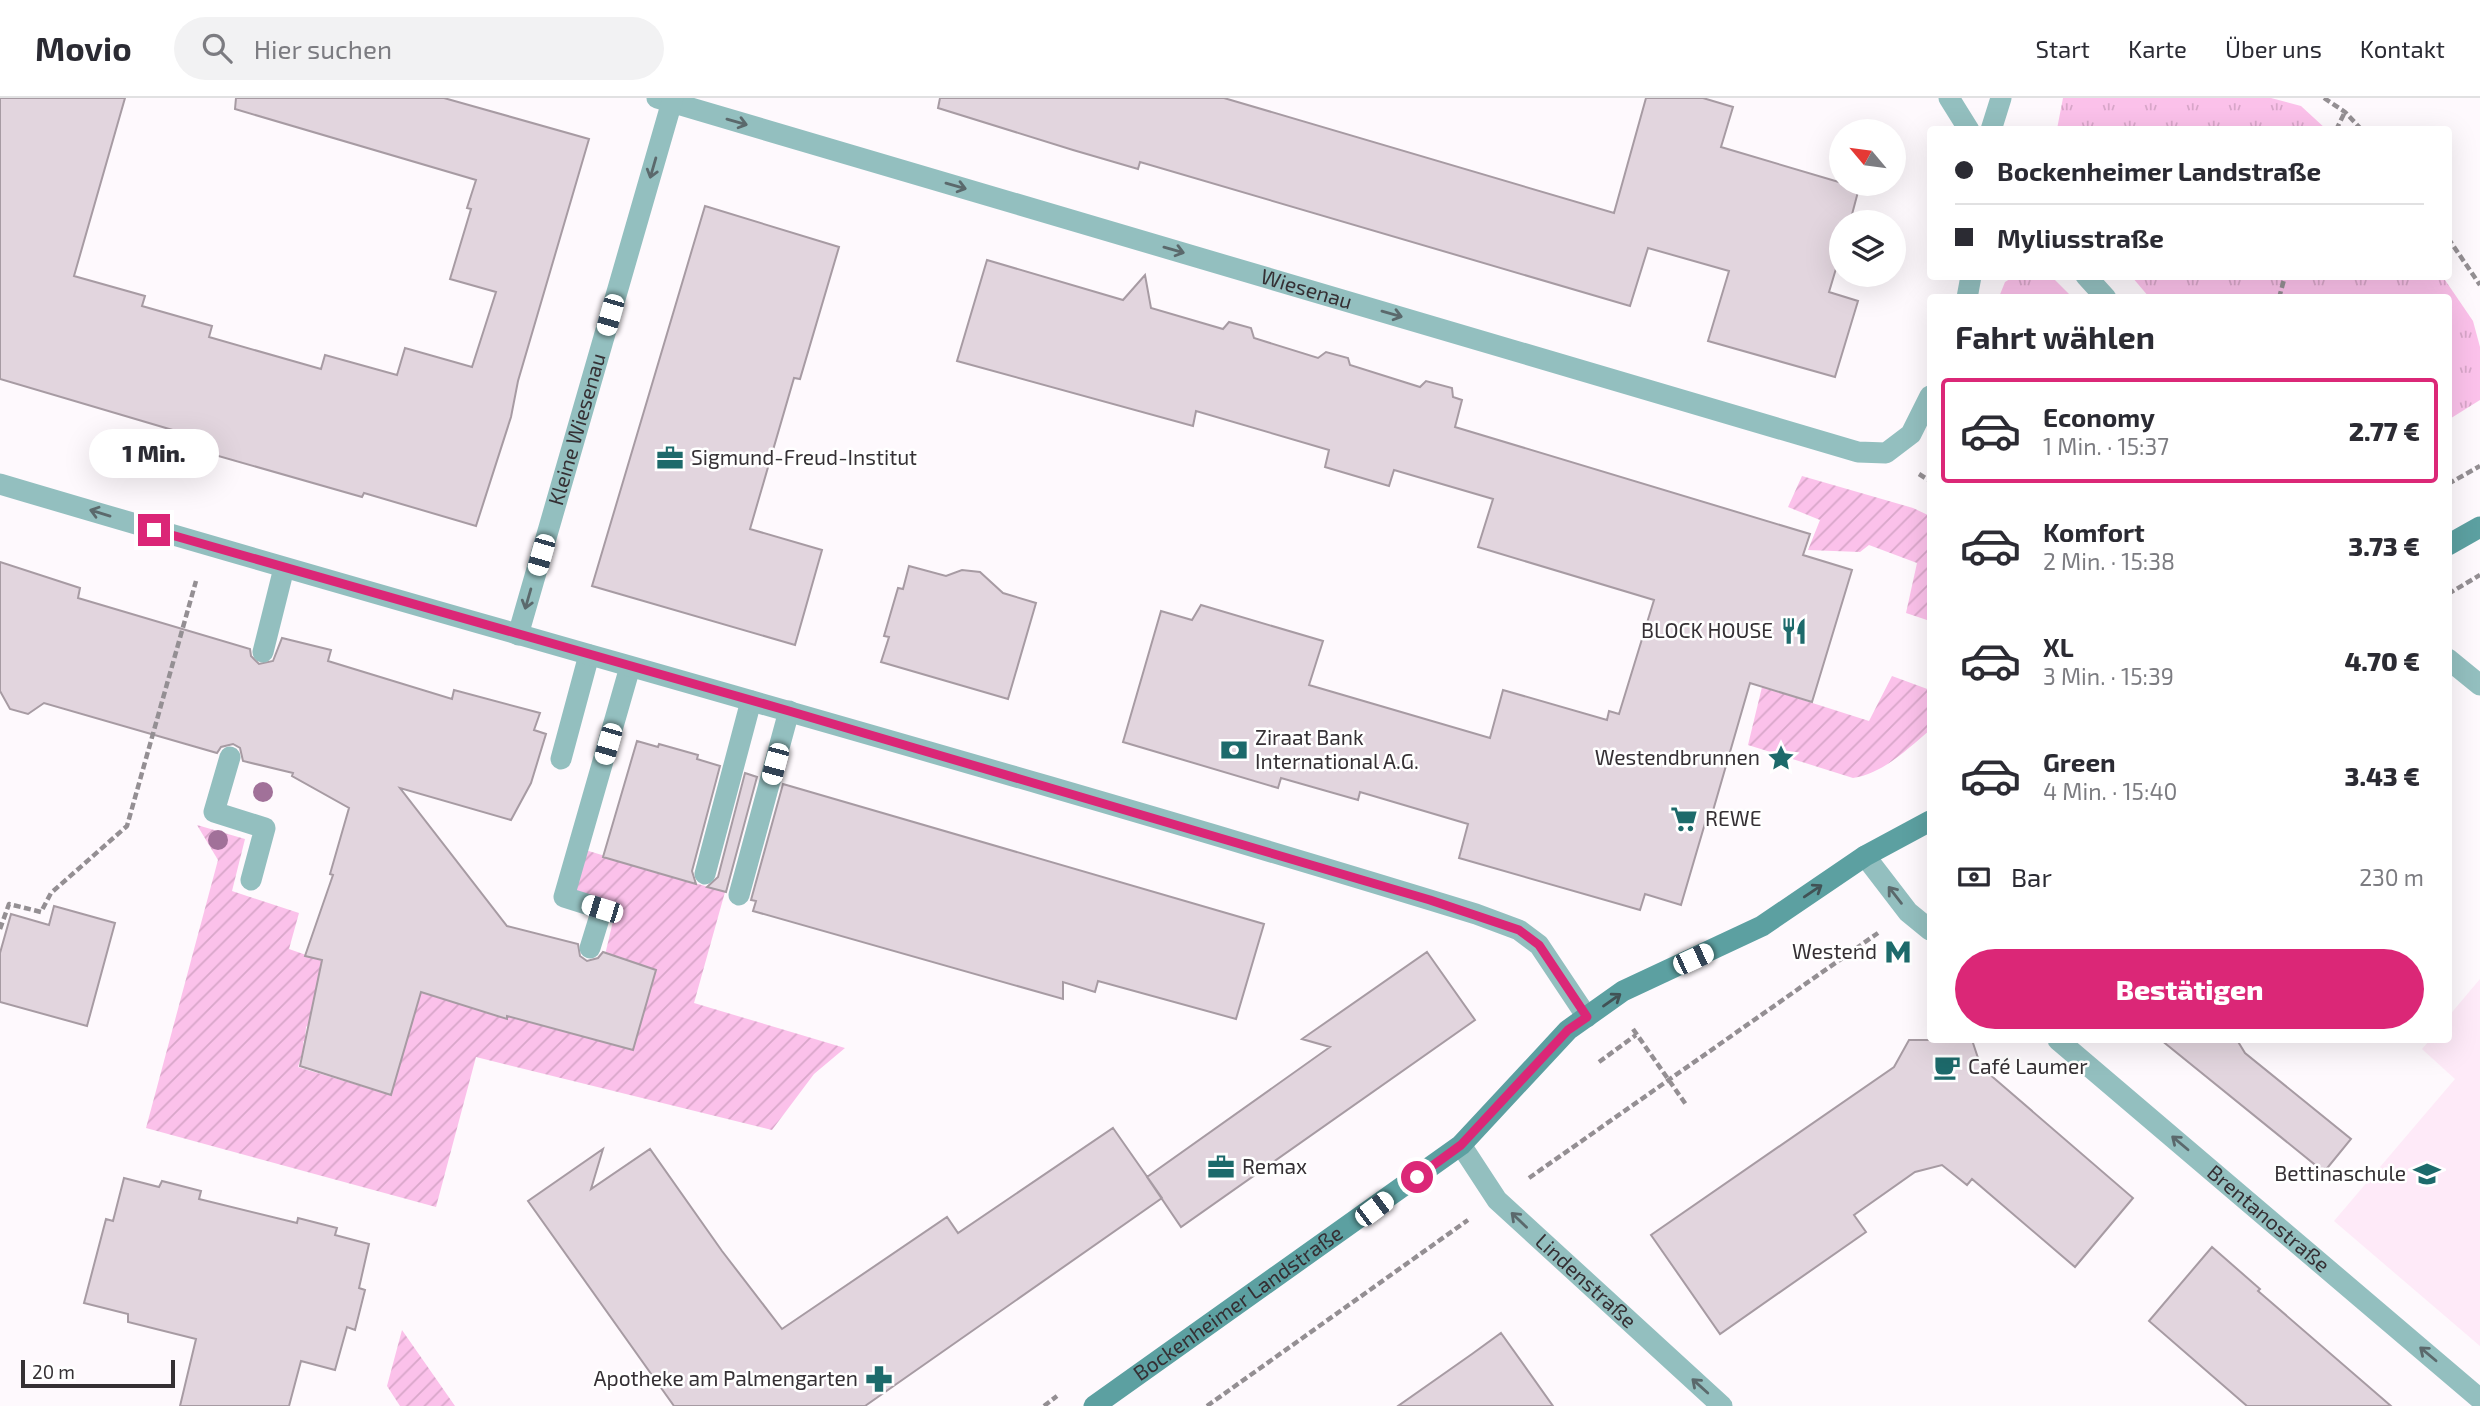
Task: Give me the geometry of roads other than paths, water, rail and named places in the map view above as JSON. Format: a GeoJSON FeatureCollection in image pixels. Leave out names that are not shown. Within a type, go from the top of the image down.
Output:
{"type":"FeatureCollection","features":[{"type":"Feature","properties":{"kind":"main road"},"geometry":{"type":"LineString","coordinates":[[2452,543],[2480,527]]}},
{"type":"Feature","properties":{"kind":"main road","name":"Bockenheimer Landstraße"},"geometry":{"type":"LineString","coordinates":[[1094,1406],[1461,1145],[1568,1030],[1623,991],[1762,926],[1865,856],[1927,823]]}},
{"type":"Feature","properties":{"kind":"street"},"geometry":{"type":"LineString","coordinates":[[1949,98],[1966,126]]}},
{"type":"Feature","properties":{"kind":"street"},"geometry":{"type":"LineString","coordinates":[[1992,126],[2001,98]]}},
{"type":"Feature","properties":{"kind":"street","name":"Wiesenau"},"geometry":{"type":"LineString","coordinates":[[667,100],[1858,452],[1886,453],[1911,434],[1927,402]]}},
{"type":"Feature","properties":{"kind":"street","name":"Kleine Wiesenau"},"geometry":{"type":"LineString","coordinates":[[518,635],[667,100]]}},
{"type":"Feature","properties":{"kind":"street"},"geometry":{"type":"LineString","coordinates":[[2090,280],[2102,294]]}},
{"type":"Feature","properties":{"kind":"street"},"geometry":{"type":"LineString","coordinates":[[0,484],[589,656],[789,711],[1430,900],[1519,930],[1539,945],[1587,1017]]}},
{"type":"Feature","properties":{"kind":"street"},"geometry":{"type":"LineString","coordinates":[[263,652],[284,568]]}},
{"type":"Feature","properties":{"kind":"street"},"geometry":{"type":"LineString","coordinates":[[561,759],[589,656]]}},
{"type":"Feature","properties":{"kind":"street"},"geometry":{"type":"LineString","coordinates":[[2452,662],[2480,685]]}},
{"type":"Feature","properties":{"kind":"street"},"geometry":{"type":"LineString","coordinates":[[590,948],[602,909],[564,897],[630,667]]}},
{"type":"Feature","properties":{"kind":"street"},"geometry":{"type":"LineString","coordinates":[[705,874],[751,701]]}},
{"type":"Feature","properties":{"kind":"street"},"geometry":{"type":"LineString","coordinates":[[739,895],[789,711]]}},
{"type":"Feature","properties":{"kind":"street"},"geometry":{"type":"LineString","coordinates":[[230,757],[214,812],[265,828],[251,880]]}},
{"type":"Feature","properties":{"kind":"street"},"geometry":{"type":"LineString","coordinates":[[1865,856],[1908,912],[1927,928]]}},
{"type":"Feature","properties":{"kind":"street","name":"Brentanostraße"},"geometry":{"type":"LineString","coordinates":[[2063,1043],[2480,1399]]}},
{"type":"Feature","properties":{"kind":"street","name":"Lindenstraße"},"geometry":{"type":"LineString","coordinates":[[1461,1145],[1497,1199],[1723,1406]]}},
{"type":"Feature","properties":{"kind":"place","name":"Sigmund-Freud-Institut"},"geometry":{"type":"Point","coordinates":[670,458]}},
{"type":"Feature","properties":{"kind":"place","name":"BLOCK HOUSE"},"geometry":{"type":"Point","coordinates":[1794,631]}},
{"type":"Feature","properties":{"kind":"place","name":"Ziraat Bank International A.G."},"geometry":{"type":"Point","coordinates":[1234,750]}},
{"type":"Feature","properties":{"kind":"place","name":"Westendbrunnen"},"geometry":{"type":"Point","coordinates":[1781,758]}},
{"type":"Feature","properties":{"kind":"place","name":"REWE"},"geometry":{"type":"Point","coordinates":[1684,819]}},
{"type":"Feature","properties":{"kind":"place","name":"Westend"},"geometry":{"type":"Point","coordinates":[1898,952]}},
{"type":"Feature","properties":{"kind":"place","name":"Café Laumer"},"geometry":{"type":"Point","coordinates":[1947,1067]}},
{"type":"Feature","properties":{"kind":"place","name":"Remax"},"geometry":{"type":"Point","coordinates":[1221,1167]}},
{"type":"Feature","properties":{"kind":"place","name":"Bettinaschule"},"geometry":{"type":"Point","coordinates":[2427,1174]}},
{"type":"Feature","properties":{"kind":"place","name":"Apotheke am Palmengarten"},"geometry":{"type":"Point","coordinates":[879,1379]}}]}
